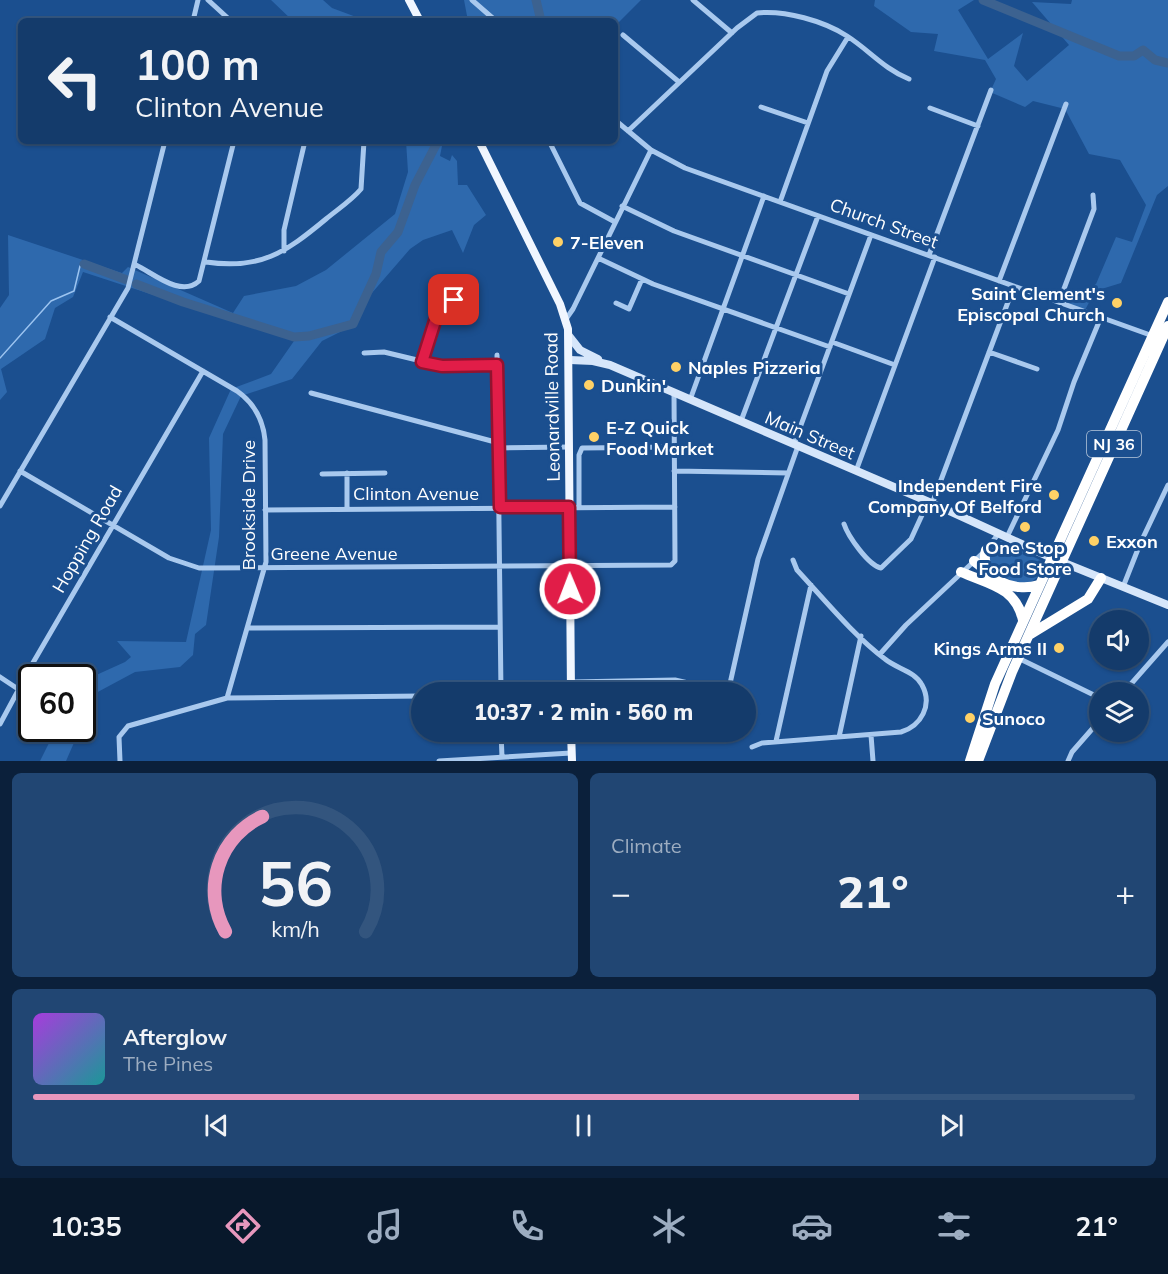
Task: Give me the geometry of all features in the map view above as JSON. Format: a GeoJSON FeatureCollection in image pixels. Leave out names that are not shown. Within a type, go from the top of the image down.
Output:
{"type":"FeatureCollection","features":[{"type":"Feature","properties":{"kind":"highway","name":"NJ 36"},"geometry":{"type":"LineString","coordinates":[[1161,338],[1168,302]]}},
{"type":"Feature","properties":{"kind":"highway","name":"NJ 36"},"geometry":{"type":"LineString","coordinates":[[978,761],[1057,560],[1168,326]]}},
{"type":"Feature","properties":{"kind":"highway"},"geometry":{"type":"LineString","coordinates":[[986,550],[984,557],[988,572]]}},
{"type":"Feature","properties":{"kind":"highway","name":"NJ 36"},"geometry":{"type":"LineString","coordinates":[[970,761],[995,684],[1038,585],[1057,560]]}},
{"type":"Feature","properties":{"kind":"highway"},"geometry":{"type":"LineString","coordinates":[[974,561],[1017,589],[1038,585]]}},
{"type":"Feature","properties":{"kind":"highway"},"geometry":{"type":"LineString","coordinates":[[962,572],[1012,594],[1018,602],[1023,620]]}},
{"type":"Feature","properties":{"kind":"highway"},"geometry":{"type":"LineString","coordinates":[[1029,636],[1088,599],[1101,578]]}},
{"type":"Feature","properties":{"kind":"main road"},"geometry":{"type":"LineString","coordinates":[[409,0],[418,18]]}},
{"type":"Feature","properties":{"kind":"main road","name":"Leonardville Road"},"geometry":{"type":"LineString","coordinates":[[480,144],[566,319],[569,336],[571,682]]}},
{"type":"Feature","properties":{"kind":"main road"},"geometry":{"type":"LineString","coordinates":[[571,742],[572,757]]}},
{"type":"Feature","properties":{"kind":"street"},"geometry":{"type":"LineString","coordinates":[[194,18],[198,0]]}},
{"type":"Feature","properties":{"kind":"street"},"geometry":{"type":"LineString","coordinates":[[208,0],[228,18]]}},
{"type":"Feature","properties":{"kind":"street"},"geometry":{"type":"LineString","coordinates":[[471,0],[492,18]]}},
{"type":"Feature","properties":{"kind":"street"},"geometry":{"type":"LineString","coordinates":[[693,0],[732,33]]}},
{"type":"Feature","properties":{"kind":"street"},"geometry":{"type":"LineString","coordinates":[[628,131],[732,33],[754,14],[764,12],[819,23],[848,37],[885,67],[909,79]]}},
{"type":"Feature","properties":{"kind":"street"},"geometry":{"type":"LineString","coordinates":[[624,35],[679,82]]}},
{"type":"Feature","properties":{"kind":"street"},"geometry":{"type":"LineString","coordinates":[[780,202],[827,71],[848,37]]}},
{"type":"Feature","properties":{"kind":"street"},"geometry":{"type":"LineString","coordinates":[[856,471],[991,90]]}},
{"type":"Feature","properties":{"kind":"street"},"geometry":{"type":"LineString","coordinates":[[999,281],[1066,104]]}},
{"type":"Feature","properties":{"kind":"street"},"geometry":{"type":"LineString","coordinates":[[761,107],[808,123]]}},
{"type":"Feature","properties":{"kind":"street"},"geometry":{"type":"LineString","coordinates":[[930,108],[978,126]]}},
{"type":"Feature","properties":{"kind":"street","name":"Church Street"},"geometry":{"type":"LineString","coordinates":[[618,123],[651,150],[685,168],[1161,338]]}},
{"type":"Feature","properties":{"kind":"street"},"geometry":{"type":"LineString","coordinates":[[0,506],[128,288],[136,265],[164,144]]}},
{"type":"Feature","properties":{"kind":"street"},"geometry":{"type":"LineString","coordinates":[[136,265],[164,281],[189,286],[199,280],[206,262],[233,144]]}},
{"type":"Feature","properties":{"kind":"street"},"geometry":{"type":"LineString","coordinates":[[284,251],[284,230],[304,144]]}},
{"type":"Feature","properties":{"kind":"street"},"geometry":{"type":"LineString","coordinates":[[206,262],[247,264],[284,251],[361,189],[364,144]]}},
{"type":"Feature","properties":{"kind":"street"},"geometry":{"type":"LineString","coordinates":[[550,144],[580,203],[615,222]]}},
{"type":"Feature","properties":{"kind":"street"},"geometry":{"type":"LineString","coordinates":[[566,319],[651,150]]}},
{"type":"Feature","properties":{"kind":"street"},"geometry":{"type":"LineString","coordinates":[[1059,302],[1094,209],[1093,195]]}},
{"type":"Feature","properties":{"kind":"street"},"geometry":{"type":"LineString","coordinates":[[690,400],[764,196]]}},
{"type":"Feature","properties":{"kind":"street"},"geometry":{"type":"LineString","coordinates":[[622,206],[674,231],[849,294]]}},
{"type":"Feature","properties":{"kind":"street"},"geometry":{"type":"LineString","coordinates":[[741,421],[818,216]]}},
{"type":"Feature","properties":{"kind":"street"},"geometry":{"type":"LineString","coordinates":[[730,682],[758,559],[831,345],[872,235]]}},
{"type":"Feature","properties":{"kind":"street"},"geometry":{"type":"LineString","coordinates":[[598,258],[642,279],[722,309],[895,365]]}},
{"type":"Feature","properties":{"kind":"street"},"geometry":{"type":"LineString","coordinates":[[616,303],[629,309],[642,279]]}},
{"type":"Feature","properties":{"kind":"street"},"geometry":{"type":"LineString","coordinates":[[844,524],[851,541],[874,566],[881,567],[911,538],[930,503],[1014,286]]}},
{"type":"Feature","properties":{"kind":"street"},"geometry":{"type":"LineString","coordinates":[[422,362],[435,321],[461,291]]}},
{"type":"Feature","properties":{"kind":"street","name":"Brookside Drive"},"geometry":{"type":"LineString","coordinates":[[110,317],[243,395],[260,418],[265,440],[265,569],[227,698]]}},
{"type":"Feature","properties":{"kind":"street"},"geometry":{"type":"LineString","coordinates":[[880,654],[906,625],[1003,535],[1059,430],[1074,382],[1101,317]]}},
{"type":"Feature","properties":{"kind":"street"},"geometry":{"type":"LineString","coordinates":[[569,336],[580,350],[610,365]]}},
{"type":"Feature","properties":{"kind":"street"},"geometry":{"type":"LineString","coordinates":[[364,354],[384,352],[442,366],[497,365]]}},
{"type":"Feature","properties":{"kind":"street"},"geometry":{"type":"LineString","coordinates":[[989,352],[1037,369]]}},
{"type":"Feature","properties":{"kind":"street"},"geometry":{"type":"LineString","coordinates":[[497,355],[501,682]]}},
{"type":"Feature","properties":{"kind":"street","name":"Main Street"},"geometry":{"type":"LineString","coordinates":[[570,360],[593,360],[610,365],[1057,560],[1168,603]]}},
{"type":"Feature","properties":{"kind":"street","name":"Hopping Road"},"geometry":{"type":"LineString","coordinates":[[32,664],[203,371]]}},
{"type":"Feature","properties":{"kind":"street"},"geometry":{"type":"LineString","coordinates":[[312,393],[499,446],[569,447]]}},
{"type":"Feature","properties":{"kind":"street"},"geometry":{"type":"LineString","coordinates":[[674,393],[675,507]]}},
{"type":"Feature","properties":{"kind":"street"},"geometry":{"type":"LineString","coordinates":[[579,506],[579,455],[582,448],[674,447]]}},
{"type":"Feature","properties":{"kind":"street","name":"Greene Avenue"},"geometry":{"type":"LineString","coordinates":[[20,471],[169,558],[208,569],[672,565],[675,561],[675,507]]}},
{"type":"Feature","properties":{"kind":"street"},"geometry":{"type":"LineString","coordinates":[[674,471],[788,473]]}},
{"type":"Feature","properties":{"kind":"street"},"geometry":{"type":"LineString","coordinates":[[347,473],[347,509]]}},
{"type":"Feature","properties":{"kind":"street"},"geometry":{"type":"LineString","coordinates":[[322,474],[385,473]]}},
{"type":"Feature","properties":{"kind":"street"},"geometry":{"type":"LineString","coordinates":[[1123,587],[1168,485]]}},
{"type":"Feature","properties":{"kind":"street","name":"Clinton Avenue"},"geometry":{"type":"LineString","coordinates":[[265,510],[675,507]]}},
{"type":"Feature","properties":{"kind":"street"},"geometry":{"type":"LineString","coordinates":[[752,747],[776,741],[901,732],[915,726],[924,713],[925,691],[916,678],[880,654],[861,636],[797,570],[793,560]]}},
{"type":"Feature","properties":{"kind":"street"},"geometry":{"type":"LineString","coordinates":[[776,741],[811,585]]}},
{"type":"Feature","properties":{"kind":"street"},"geometry":{"type":"LineString","coordinates":[[247,628],[500,627]]}},
{"type":"Feature","properties":{"kind":"street"},"geometry":{"type":"LineString","coordinates":[[839,737],[861,636]]}},
{"type":"Feature","properties":{"kind":"street"},"geometry":{"type":"LineString","coordinates":[[1133,682],[1168,642]]}},
{"type":"Feature","properties":{"kind":"street"},"geometry":{"type":"LineString","coordinates":[[1018,658],[1089,693]]}},
{"type":"Feature","properties":{"kind":"street"},"geometry":{"type":"LineString","coordinates":[[0,677],[18,689]]}},
{"type":"Feature","properties":{"kind":"street"},"geometry":{"type":"LineString","coordinates":[[571,682],[675,680],[684,682]]}},
{"type":"Feature","properties":{"kind":"street","name":"Hopping Road"},"geometry":{"type":"LineString","coordinates":[[0,724],[18,689]]}},
{"type":"Feature","properties":{"kind":"street"},"geometry":{"type":"LineString","coordinates":[[120,761],[119,737],[128,726],[227,698],[411,696]]}},
{"type":"Feature","properties":{"kind":"street"},"geometry":{"type":"LineString","coordinates":[[1068,761],[1072,752],[1089,733]]}},
{"type":"Feature","properties":{"kind":"street"},"geometry":{"type":"LineString","coordinates":[[871,735],[873,761]]}},
{"type":"Feature","properties":{"kind":"street"},"geometry":{"type":"LineString","coordinates":[[501,742],[501,757]]}},
{"type":"Feature","properties":{"kind":"street"},"geometry":{"type":"LineString","coordinates":[[439,761],[501,757],[572,757]]}},
{"type":"Feature","properties":{"kind":"shaded area"},"geometry":{"type":"Polygon","coordinates":[[[271,0],[323,0],[332,8],[359,18],[290,18],[271,0]]]}},
{"type":"Feature","properties":{"kind":"shaded area"},"geometry":{"type":"Polygon","coordinates":[[[464,0],[641,0],[618,23],[618,18],[467,18],[464,0]]]}},
{"type":"Feature","properties":{"kind":"shaded area"},"geometry":{"type":"Polygon","coordinates":[[[875,0],[974,0],[958,10],[988,59],[1023,33],[1014,66],[1027,81],[1069,45],[1032,2],[1071,4],[1072,0],[1168,0],[1168,186],[1157,195],[1121,283],[1095,291],[1084,312],[1063,305],[1096,284],[1116,237],[1132,242],[1146,205],[1120,160],[1089,154],[1065,109],[1033,101],[1025,107],[990,92],[996,79],[985,60],[934,51],[938,34],[911,32],[874,6],[875,0]]]}},
{"type":"Feature","properties":{"kind":"shaded area"},"geometry":{"type":"Polygon","coordinates":[[[406,144],[442,144],[440,156],[450,161],[452,155],[457,161],[458,185],[467,185],[486,215],[474,225],[463,253],[452,230],[423,240],[410,249],[352,316],[356,324],[322,341],[292,379],[241,396],[223,434],[219,537],[206,625],[195,634],[193,655],[180,667],[135,672],[96,693],[96,675],[131,657],[117,641],[186,642],[211,530],[209,438],[231,389],[271,374],[294,341],[83,272],[73,297],[55,308],[45,339],[1,369],[7,392],[0,400],[0,308],[9,295],[8,235],[122,273],[128,267],[233,313],[244,296],[296,286],[326,270],[395,214],[408,172],[406,144]]]}},
{"type":"Feature","properties":{"kind":"shaded area"},"geometry":{"type":"Polygon","coordinates":[[[1001,541],[1042,561],[1042,569],[1035,579],[1023,586],[992,569],[988,563],[988,556],[991,549],[1001,541]]]}},
{"type":"Feature","properties":{"kind":"shaded area"},"geometry":{"type":"Polygon","coordinates":[[[50,742],[74,742],[66,761],[40,761],[50,742]]]}},
{"type":"Feature","properties":{"kind":"waterway"},"geometry":{"type":"LineString","coordinates":[[536,0],[540,18]]}},
{"type":"Feature","properties":{"kind":"waterway"},"geometry":{"type":"LineString","coordinates":[[983,0],[1119,56],[1134,56],[1143,50],[1155,60],[1168,63]]}},
{"type":"Feature","properties":{"kind":"waterway"},"geometry":{"type":"LineString","coordinates":[[136,284],[183,302],[294,337],[309,336],[353,324],[376,274],[381,252],[398,232],[415,185],[436,144]]}},
{"type":"Feature","properties":{"kind":"waterway"},"geometry":{"type":"LineString","coordinates":[[0,358],[51,301],[74,291],[80,266],[84,264]]}},
{"type":"Feature","properties":{"kind":"waterway"},"geometry":{"type":"LineString","coordinates":[[84,264],[127,280]]}},
{"type":"Feature","properties":{"kind":"place","name":"7-Eleven"},"geometry":{"type":"Point","coordinates":[558,242]}},
{"type":"Feature","properties":{"kind":"place","name":"Saint Clement's Episcopal Church"},"geometry":{"type":"Point","coordinates":[1117,303]}},
{"type":"Feature","properties":{"kind":"place","name":"Naples Pizzeria"},"geometry":{"type":"Point","coordinates":[676,367]}},
{"type":"Feature","properties":{"kind":"place","name":"Dunkin'"},"geometry":{"type":"Point","coordinates":[589,385]}},
{"type":"Feature","properties":{"kind":"place","name":"E-Z Quick Food Market"},"geometry":{"type":"Point","coordinates":[594,437]}},
{"type":"Feature","properties":{"kind":"place","name":"Independent Fire Company Of Belford"},"geometry":{"type":"Point","coordinates":[1054,495]}},
{"type":"Feature","properties":{"kind":"place","name":"One Stop Food Store"},"geometry":{"type":"Point","coordinates":[1025,527]}},
{"type":"Feature","properties":{"kind":"place","name":"Exxon"},"geometry":{"type":"Point","coordinates":[1094,541]}},
{"type":"Feature","properties":{"kind":"place","name":"Kings Arms II"},"geometry":{"type":"Point","coordinates":[1059,648]}},
{"type":"Feature","properties":{"kind":"place","name":"Sunoco"},"geometry":{"type":"Point","coordinates":[970,718]}},
{"type":"Feature","properties":{"kind":"route"},"geometry":{"type":"LineString","coordinates":[[454,300],[435,321],[422,362],[442,366],[497,365],[500,507],[569,507],[570,589]]}}]}
